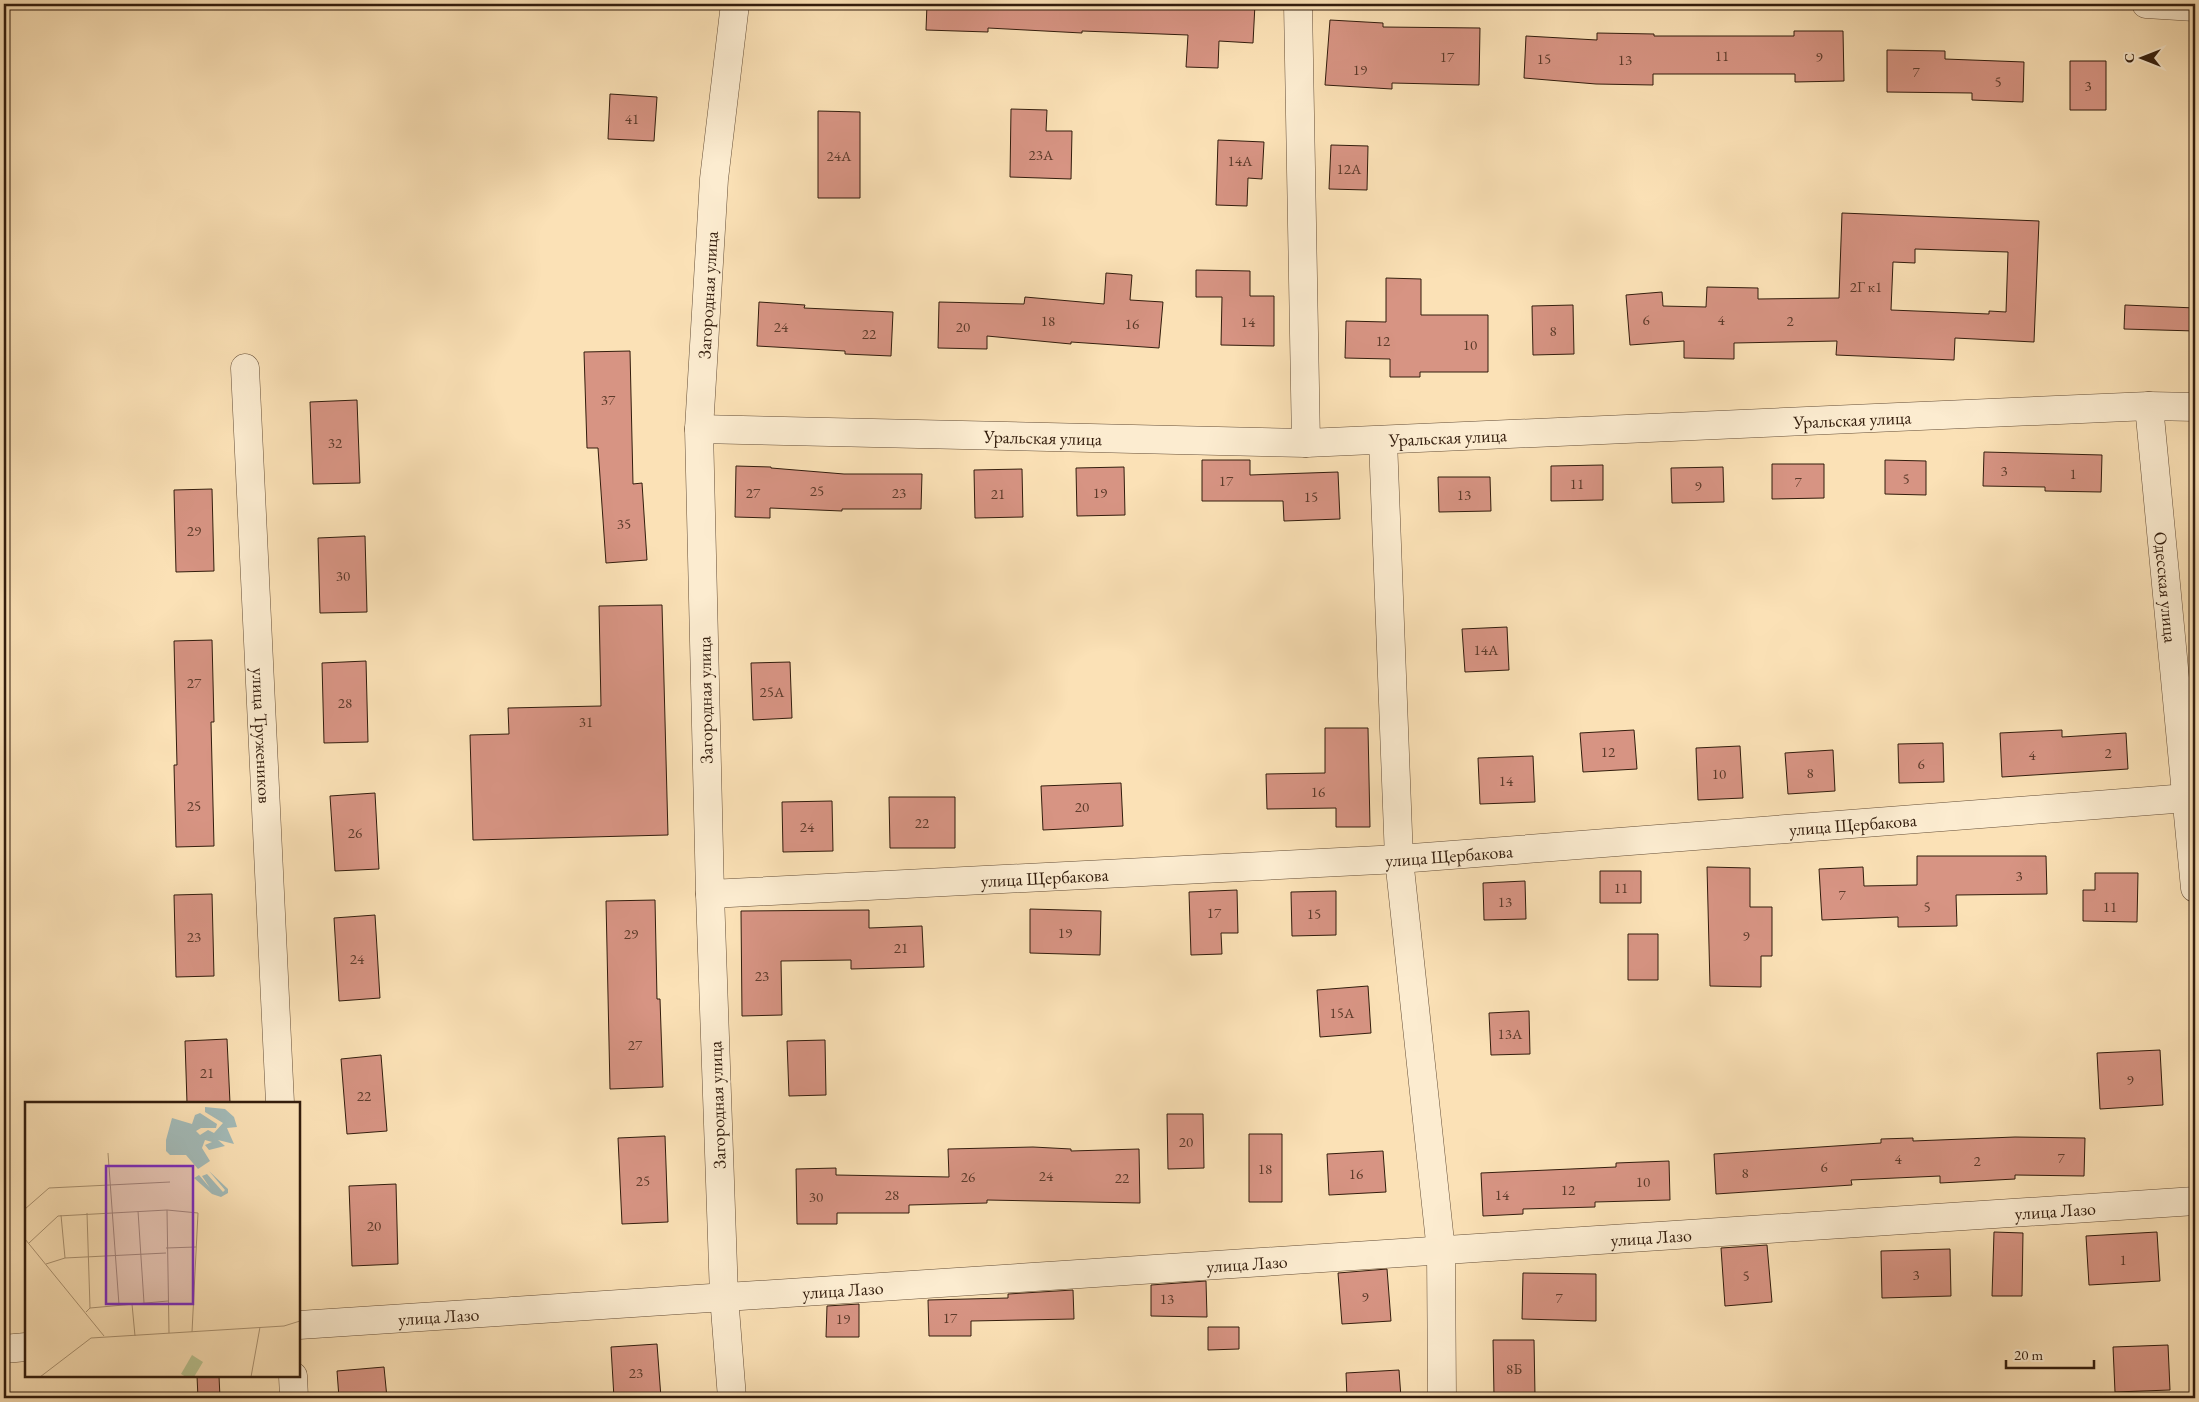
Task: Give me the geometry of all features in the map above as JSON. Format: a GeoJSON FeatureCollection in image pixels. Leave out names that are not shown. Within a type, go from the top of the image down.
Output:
{"type":"FeatureCollection","features":[{"type":"Feature","properties":{"kind":"street","name":"Загородная улица"},"geometry":{"type":"LineString","coordinates":[[732,1398],[724,1296],[710,894],[699,429],[714,179],[735,4]]}},
{"type":"Feature","properties":{"kind":"street"},"geometry":{"type":"LineString","coordinates":[[1298,4],[1306,443]]}},
{"type":"Feature","properties":{"kind":"street"},"geometry":{"type":"LineString","coordinates":[[2146,4],[2195,6]]}},
{"type":"Feature","properties":{"kind":"street","name":"улица Тружеников"},"geometry":{"type":"LineString","coordinates":[[245,368],[280,1102]]}},
{"type":"Feature","properties":{"kind":"street","name":"Уральская улица"},"geometry":{"type":"LineString","coordinates":[[699,429],[1306,443],[2149,406],[2195,407]]}},
{"type":"Feature","properties":{"kind":"street","name":"Одесская улица"},"geometry":{"type":"LineString","coordinates":[[2149,406],[2195,888]]}},
{"type":"Feature","properties":{"kind":"street"},"geometry":{"type":"LineString","coordinates":[[1383,440],[1400,859],[1441,1251],[1442,1398]]}},
{"type":"Feature","properties":{"kind":"street","name":"улица Щербакова"},"geometry":{"type":"LineString","coordinates":[[710,894],[1400,859],[2187,798]]}},
{"type":"Feature","properties":{"kind":"street","name":"улица Лазо"},"geometry":{"type":"LineString","coordinates":[[300,1325],[2195,1201]]}},
{"type":"Feature","properties":{"kind":"street"},"geometry":{"type":"LineString","coordinates":[[4,1349],[25,1348]]}},
{"type":"Feature","properties":{"kind":"street"},"geometry":{"type":"LineString","coordinates":[[293,1377],[294,1398]]}},
{"type":"Feature","properties":{"kind":"building"},"geometry":{"type":"Polygon","coordinates":[[[927,4],[1255,4],[1253,43],[1219,41],[1218,68],[1186,67],[1188,35],[1082,31],[1082,33],[988,28],[988,32],[926,30],[927,4]]]}},
{"type":"Feature","properties":{"kind":"building"},"geometry":{"type":"Polygon","coordinates":[[[1330,20],[1383,23],[1383,27],[1480,28],[1479,85],[1392,83],[1392,89],[1325,85],[1330,20]]]}},
{"type":"Feature","properties":{"kind":"building"},"geometry":{"type":"Polygon","coordinates":[[[1794,31],[1843,31],[1844,81],[1795,82],[1795,74],[1653,74],[1653,85],[1596,84],[1524,78],[1526,36],[1597,40],[1597,33],[1654,34],[1654,36],[1794,36],[1794,31]]]}},
{"type":"Feature","properties":{"kind":"building"},"geometry":{"type":"Polygon","coordinates":[[[1887,50],[1945,51],[1945,59],[2024,62],[2023,102],[1972,100],[1972,93],[1887,92],[1887,50]]]}},
{"type":"Feature","properties":{"kind":"building"},"geometry":{"type":"Polygon","coordinates":[[[2070,61],[2106,61],[2106,110],[2070,110],[2070,61]]]}},
{"type":"Feature","properties":{"kind":"building"},"geometry":{"type":"Polygon","coordinates":[[[610,94],[657,97],[654,141],[608,139],[610,94]]]}},
{"type":"Feature","properties":{"kind":"building"},"geometry":{"type":"Polygon","coordinates":[[[1011,109],[1047,110],[1046,131],[1072,131],[1071,179],[1010,177],[1011,109]]]}},
{"type":"Feature","properties":{"kind":"building"},"geometry":{"type":"Polygon","coordinates":[[[818,111],[860,112],[860,198],[818,198],[818,111]]]}},
{"type":"Feature","properties":{"kind":"building"},"geometry":{"type":"Polygon","coordinates":[[[1218,140],[1264,142],[1262,179],[1248,178],[1247,206],[1216,205],[1218,140]]]}},
{"type":"Feature","properties":{"kind":"building"},"geometry":{"type":"Polygon","coordinates":[[[1331,145],[1368,146],[1367,190],[1329,189],[1331,145]]]}},
{"type":"Feature","properties":{"kind":"building"},"geometry":{"type":"Polygon","coordinates":[[[1842,213],[2039,221],[2034,342],[1955,338],[1954,360],[1836,355],[1837,341],[1734,343],[1734,359],[1684,358],[1684,341],[1630,345],[1626,295],[1662,292],[1663,306],[1706,307],[1707,287],[1758,288],[1758,299],[1839,298],[1842,213]],[[1915,249],[1915,263],[1893,262],[1891,310],[1989,314],[1989,311],[2006,312],[2008,252],[1915,249]]]}},
{"type":"Feature","properties":{"kind":"building"},"geometry":{"type":"Polygon","coordinates":[[[1196,270],[1250,271],[1250,296],[1274,296],[1274,346],[1221,345],[1222,297],[1196,297],[1196,270]]]}},
{"type":"Feature","properties":{"kind":"building"},"geometry":{"type":"Polygon","coordinates":[[[1106,273],[1132,275],[1130,300],[1163,302],[1159,348],[1071,342],[1071,344],[987,336],[987,349],[938,348],[939,302],[1024,304],[1025,297],[1104,304],[1106,273]]]}},
{"type":"Feature","properties":{"kind":"building"},"geometry":{"type":"Polygon","coordinates":[[[1386,278],[1421,279],[1421,315],[1488,315],[1488,372],[1420,372],[1420,377],[1390,377],[1390,359],[1345,358],[1346,321],[1386,322],[1386,278]]]}},
{"type":"Feature","properties":{"kind":"building"},"geometry":{"type":"Polygon","coordinates":[[[759,302],[805,305],[804,308],[893,312],[891,356],[845,354],[845,351],[757,346],[759,302]]]}},
{"type":"Feature","properties":{"kind":"building"},"geometry":{"type":"Polygon","coordinates":[[[1573,305],[1574,354],[1533,355],[1532,306],[1573,305]]]}},
{"type":"Feature","properties":{"kind":"building"},"geometry":{"type":"Polygon","coordinates":[[[2125,305],[2195,308],[2195,331],[2124,329],[2125,305]]]}},
{"type":"Feature","properties":{"kind":"building"},"geometry":{"type":"Polygon","coordinates":[[[630,351],[633,484],[642,483],[647,560],[606,563],[598,448],[587,448],[584,352],[630,351]]]}},
{"type":"Feature","properties":{"kind":"building"},"geometry":{"type":"Polygon","coordinates":[[[357,400],[360,483],[313,484],[310,402],[357,400]]]}},
{"type":"Feature","properties":{"kind":"building"},"geometry":{"type":"Polygon","coordinates":[[[1984,452],[2102,455],[2101,492],[2045,491],[2045,487],[1983,486],[1984,452]]]}},
{"type":"Feature","properties":{"kind":"building"},"geometry":{"type":"Polygon","coordinates":[[[1202,460],[1250,460],[1250,475],[1338,472],[1340,519],[1284,521],[1283,501],[1202,501],[1202,460]]]}},
{"type":"Feature","properties":{"kind":"building"},"geometry":{"type":"Polygon","coordinates":[[[1885,460],[1926,461],[1926,495],[1885,494],[1885,460]]]}},
{"type":"Feature","properties":{"kind":"building"},"geometry":{"type":"Polygon","coordinates":[[[1772,464],[1824,464],[1824,498],[1772,499],[1772,464]]]}},
{"type":"Feature","properties":{"kind":"building"},"geometry":{"type":"Polygon","coordinates":[[[1603,465],[1603,500],[1551,501],[1551,466],[1603,465]]]}},
{"type":"Feature","properties":{"kind":"building"},"geometry":{"type":"Polygon","coordinates":[[[736,466],[771,467],[844,474],[922,474],[921,509],[842,509],[842,511],[770,508],[770,518],[735,517],[736,466]]]}},
{"type":"Feature","properties":{"kind":"building"},"geometry":{"type":"Polygon","coordinates":[[[1124,467],[1125,515],[1077,516],[1076,468],[1124,467]]]}},
{"type":"Feature","properties":{"kind":"building"},"geometry":{"type":"Polygon","coordinates":[[[1723,467],[1724,502],[1672,503],[1671,468],[1723,467]]]}},
{"type":"Feature","properties":{"kind":"building"},"geometry":{"type":"Polygon","coordinates":[[[1022,469],[1023,517],[975,518],[974,470],[1022,469]]]}},
{"type":"Feature","properties":{"kind":"building"},"geometry":{"type":"Polygon","coordinates":[[[1438,477],[1490,477],[1491,511],[1439,512],[1438,477]]]}},
{"type":"Feature","properties":{"kind":"building"},"geometry":{"type":"Polygon","coordinates":[[[212,489],[214,571],[176,572],[174,490],[212,489]]]}},
{"type":"Feature","properties":{"kind":"building"},"geometry":{"type":"Polygon","coordinates":[[[365,536],[367,612],[320,613],[318,538],[365,536]]]}},
{"type":"Feature","properties":{"kind":"building"},"geometry":{"type":"Polygon","coordinates":[[[662,605],[668,835],[473,840],[470,735],[509,734],[508,708],[601,706],[599,606],[662,605]]]}},
{"type":"Feature","properties":{"kind":"building"},"geometry":{"type":"Polygon","coordinates":[[[1507,627],[1509,670],[1465,672],[1462,629],[1507,627]]]}},
{"type":"Feature","properties":{"kind":"building"},"geometry":{"type":"Polygon","coordinates":[[[212,640],[214,722],[211,722],[214,846],[176,847],[174,765],[177,765],[174,641],[212,640]]]}},
{"type":"Feature","properties":{"kind":"building"},"geometry":{"type":"Polygon","coordinates":[[[366,661],[368,742],[324,743],[322,663],[366,661]]]}},
{"type":"Feature","properties":{"kind":"building"},"geometry":{"type":"Polygon","coordinates":[[[790,662],[792,718],[753,720],[751,663],[790,662]]]}},
{"type":"Feature","properties":{"kind":"building"},"geometry":{"type":"Polygon","coordinates":[[[1325,728],[1368,728],[1370,827],[1336,827],[1336,808],[1267,809],[1266,774],[1325,773],[1325,728]]]}},
{"type":"Feature","properties":{"kind":"building"},"geometry":{"type":"Polygon","coordinates":[[[1634,730],[1637,769],[1583,772],[1580,733],[1634,730]]]}},
{"type":"Feature","properties":{"kind":"building"},"geometry":{"type":"Polygon","coordinates":[[[2062,730],[2062,737],[2126,733],[2128,769],[2002,777],[2000,733],[2062,730]]]}},
{"type":"Feature","properties":{"kind":"building"},"geometry":{"type":"Polygon","coordinates":[[[1943,743],[1944,782],[1899,783],[1898,744],[1943,743]]]}},
{"type":"Feature","properties":{"kind":"building"},"geometry":{"type":"Polygon","coordinates":[[[1740,746],[1743,798],[1698,800],[1696,748],[1740,746]]]}},
{"type":"Feature","properties":{"kind":"building"},"geometry":{"type":"Polygon","coordinates":[[[1833,750],[1835,791],[1788,794],[1785,753],[1833,750]]]}},
{"type":"Feature","properties":{"kind":"building"},"geometry":{"type":"Polygon","coordinates":[[[1533,756],[1535,802],[1480,804],[1478,758],[1533,756]]]}},
{"type":"Feature","properties":{"kind":"building"},"geometry":{"type":"Polygon","coordinates":[[[1121,783],[1123,826],[1043,830],[1041,786],[1121,783]]]}},
{"type":"Feature","properties":{"kind":"building"},"geometry":{"type":"Polygon","coordinates":[[[375,793],[379,869],[335,871],[330,796],[375,793]]]}},
{"type":"Feature","properties":{"kind":"building"},"geometry":{"type":"Polygon","coordinates":[[[889,797],[955,797],[955,848],[890,848],[889,797]]]}},
{"type":"Feature","properties":{"kind":"building"},"geometry":{"type":"Polygon","coordinates":[[[832,801],[833,851],[783,852],[782,802],[832,801]]]}},
{"type":"Feature","properties":{"kind":"building"},"geometry":{"type":"Polygon","coordinates":[[[1917,856],[2046,856],[2047,894],[1956,895],[1957,926],[1898,927],[1898,917],[1822,920],[1819,869],[1863,867],[1864,886],[1917,885],[1917,856]]]}},
{"type":"Feature","properties":{"kind":"building"},"geometry":{"type":"Polygon","coordinates":[[[1707,867],[1750,868],[1750,907],[1772,907],[1772,956],[1761,956],[1761,987],[1710,986],[1707,867]]]}},
{"type":"Feature","properties":{"kind":"building"},"geometry":{"type":"Polygon","coordinates":[[[1600,871],[1641,871],[1641,903],[1600,903],[1600,871]]]}},
{"type":"Feature","properties":{"kind":"building"},"geometry":{"type":"Polygon","coordinates":[[[2095,873],[2138,873],[2137,922],[2083,921],[2083,890],[2095,890],[2095,873]]]}},
{"type":"Feature","properties":{"kind":"building"},"geometry":{"type":"Polygon","coordinates":[[[1525,881],[1526,919],[1484,920],[1483,883],[1525,881]]]}},
{"type":"Feature","properties":{"kind":"building"},"geometry":{"type":"Polygon","coordinates":[[[1237,890],[1238,933],[1221,933],[1222,954],[1191,955],[1189,892],[1237,890]]]}},
{"type":"Feature","properties":{"kind":"building"},"geometry":{"type":"Polygon","coordinates":[[[1336,891],[1336,935],[1292,936],[1291,892],[1336,891]]]}},
{"type":"Feature","properties":{"kind":"building"},"geometry":{"type":"Polygon","coordinates":[[[212,894],[214,976],[176,977],[174,895],[212,894]]]}},
{"type":"Feature","properties":{"kind":"building"},"geometry":{"type":"Polygon","coordinates":[[[655,900],[657,999],[660,999],[663,1087],[610,1089],[606,901],[655,900]]]}},
{"type":"Feature","properties":{"kind":"building"},"geometry":{"type":"Polygon","coordinates":[[[1030,909],[1101,911],[1100,955],[1030,953],[1030,909]]]}},
{"type":"Feature","properties":{"kind":"building"},"geometry":{"type":"Polygon","coordinates":[[[869,910],[869,928],[922,926],[924,967],[851,969],[851,960],[781,961],[782,1015],[742,1016],[741,911],[869,910]]]}},
{"type":"Feature","properties":{"kind":"building"},"geometry":{"type":"Polygon","coordinates":[[[375,915],[380,998],[339,1001],[334,918],[375,915]]]}},
{"type":"Feature","properties":{"kind":"building"},"geometry":{"type":"Polygon","coordinates":[[[1628,934],[1658,934],[1658,980],[1628,980],[1628,934]]]}},
{"type":"Feature","properties":{"kind":"building"},"geometry":{"type":"Polygon","coordinates":[[[1368,986],[1371,1033],[1320,1037],[1317,990],[1368,986]]]}},
{"type":"Feature","properties":{"kind":"building"},"geometry":{"type":"Polygon","coordinates":[[[1529,1011],[1530,1054],[1491,1055],[1489,1013],[1529,1011]]]}},
{"type":"Feature","properties":{"kind":"building"},"geometry":{"type":"Polygon","coordinates":[[[227,1039],[230,1102],[187,1102],[185,1041],[227,1039]]]}},
{"type":"Feature","properties":{"kind":"building"},"geometry":{"type":"Polygon","coordinates":[[[825,1040],[826,1095],[789,1096],[787,1041],[825,1040]]]}},
{"type":"Feature","properties":{"kind":"building"},"geometry":{"type":"Polygon","coordinates":[[[2160,1050],[2163,1105],[2100,1109],[2097,1053],[2160,1050]]]}},
{"type":"Feature","properties":{"kind":"building"},"geometry":{"type":"Polygon","coordinates":[[[381,1055],[387,1131],[347,1134],[341,1059],[381,1055]]]}},
{"type":"Feature","properties":{"kind":"building"},"geometry":{"type":"Polygon","coordinates":[[[1167,1114],[1203,1114],[1204,1168],[1168,1169],[1167,1114]]]}},
{"type":"Feature","properties":{"kind":"building"},"geometry":{"type":"Polygon","coordinates":[[[1249,1134],[1282,1134],[1282,1202],[1249,1202],[1249,1134]]]}},
{"type":"Feature","properties":{"kind":"building"},"geometry":{"type":"Polygon","coordinates":[[[665,1136],[668,1222],[622,1224],[618,1138],[665,1136]]]}},
{"type":"Feature","properties":{"kind":"building"},"geometry":{"type":"Polygon","coordinates":[[[2015,1137],[2085,1138],[2084,1176],[2015,1175],[2015,1179],[1940,1183],[1940,1176],[1851,1180],[1852,1185],[1716,1194],[1714,1154],[1881,1143],[1881,1139],[1913,1138],[1913,1141],[2015,1137]]]}},
{"type":"Feature","properties":{"kind":"building"},"geometry":{"type":"Polygon","coordinates":[[[1033,1147],[1071,1149],[1071,1151],[1139,1149],[1140,1203],[987,1200],[987,1203],[909,1205],[909,1213],[837,1213],[837,1224],[797,1224],[796,1169],[836,1168],[836,1175],[949,1177],[948,1149],[1033,1147]]]}},
{"type":"Feature","properties":{"kind":"building"},"geometry":{"type":"Polygon","coordinates":[[[1383,1151],[1386,1192],[1329,1195],[1327,1154],[1383,1151]]]}},
{"type":"Feature","properties":{"kind":"building"},"geometry":{"type":"Polygon","coordinates":[[[1669,1161],[1670,1200],[1595,1202],[1595,1207],[1523,1209],[1523,1214],[1483,1216],[1481,1173],[1616,1167],[1616,1163],[1669,1161]]]}},
{"type":"Feature","properties":{"kind":"building"},"geometry":{"type":"Polygon","coordinates":[[[396,1184],[398,1264],[352,1266],[349,1186],[396,1184]]]}},
{"type":"Feature","properties":{"kind":"building"},"geometry":{"type":"Polygon","coordinates":[[[1994,1232],[2023,1233],[2022,1296],[1992,1296],[1994,1232]]]}},
{"type":"Feature","properties":{"kind":"building"},"geometry":{"type":"Polygon","coordinates":[[[2157,1232],[2160,1281],[2089,1285],[2086,1236],[2157,1232]]]}},
{"type":"Feature","properties":{"kind":"building"},"geometry":{"type":"Polygon","coordinates":[[[1767,1245],[1772,1302],[1725,1306],[1721,1248],[1767,1245]]]}},
{"type":"Feature","properties":{"kind":"building"},"geometry":{"type":"Polygon","coordinates":[[[1950,1249],[1951,1296],[1882,1298],[1881,1251],[1950,1249]]]}},
{"type":"Feature","properties":{"kind":"building"},"geometry":{"type":"Polygon","coordinates":[[[1387,1269],[1391,1321],[1342,1324],[1338,1273],[1387,1269]]]}},
{"type":"Feature","properties":{"kind":"building"},"geometry":{"type":"Polygon","coordinates":[[[1523,1273],[1596,1274],[1596,1321],[1522,1319],[1523,1273]]]}},
{"type":"Feature","properties":{"kind":"building"},"geometry":{"type":"Polygon","coordinates":[[[1206,1281],[1207,1317],[1151,1316],[1151,1285],[1206,1281]]]}},
{"type":"Feature","properties":{"kind":"building"},"geometry":{"type":"Polygon","coordinates":[[[1073,1290],[1074,1319],[971,1321],[971,1336],[929,1336],[928,1300],[1008,1298],[1008,1294],[1073,1290]]]}},
{"type":"Feature","properties":{"kind":"building"},"geometry":{"type":"Polygon","coordinates":[[[859,1304],[859,1337],[826,1337],[827,1306],[859,1304]]]}},
{"type":"Feature","properties":{"kind":"building"},"geometry":{"type":"Polygon","coordinates":[[[1208,1327],[1239,1327],[1239,1349],[1208,1350],[1208,1327]]]}},
{"type":"Feature","properties":{"kind":"building"},"geometry":{"type":"Polygon","coordinates":[[[1493,1340],[1534,1340],[1535,1395],[1494,1396],[1493,1340]]]}},
{"type":"Feature","properties":{"kind":"building"},"geometry":{"type":"Polygon","coordinates":[[[657,1344],[661,1398],[614,1398],[611,1347],[657,1344]]]}},
{"type":"Feature","properties":{"kind":"building"},"geometry":{"type":"Polygon","coordinates":[[[2168,1345],[2170,1390],[2115,1392],[2113,1347],[2168,1345]]]}},
{"type":"Feature","properties":{"kind":"building"},"geometry":{"type":"Polygon","coordinates":[[[384,1367],[387,1398],[339,1398],[337,1371],[384,1367]]]}},
{"type":"Feature","properties":{"kind":"building"},"geometry":{"type":"Polygon","coordinates":[[[1399,1370],[1401,1398],[1347,1398],[1346,1373],[1399,1370]]]}},
{"type":"Feature","properties":{"kind":"building"},"geometry":{"type":"Polygon","coordinates":[[[197,1377],[219,1377],[220,1398],[198,1398],[197,1377]]]}}]}
